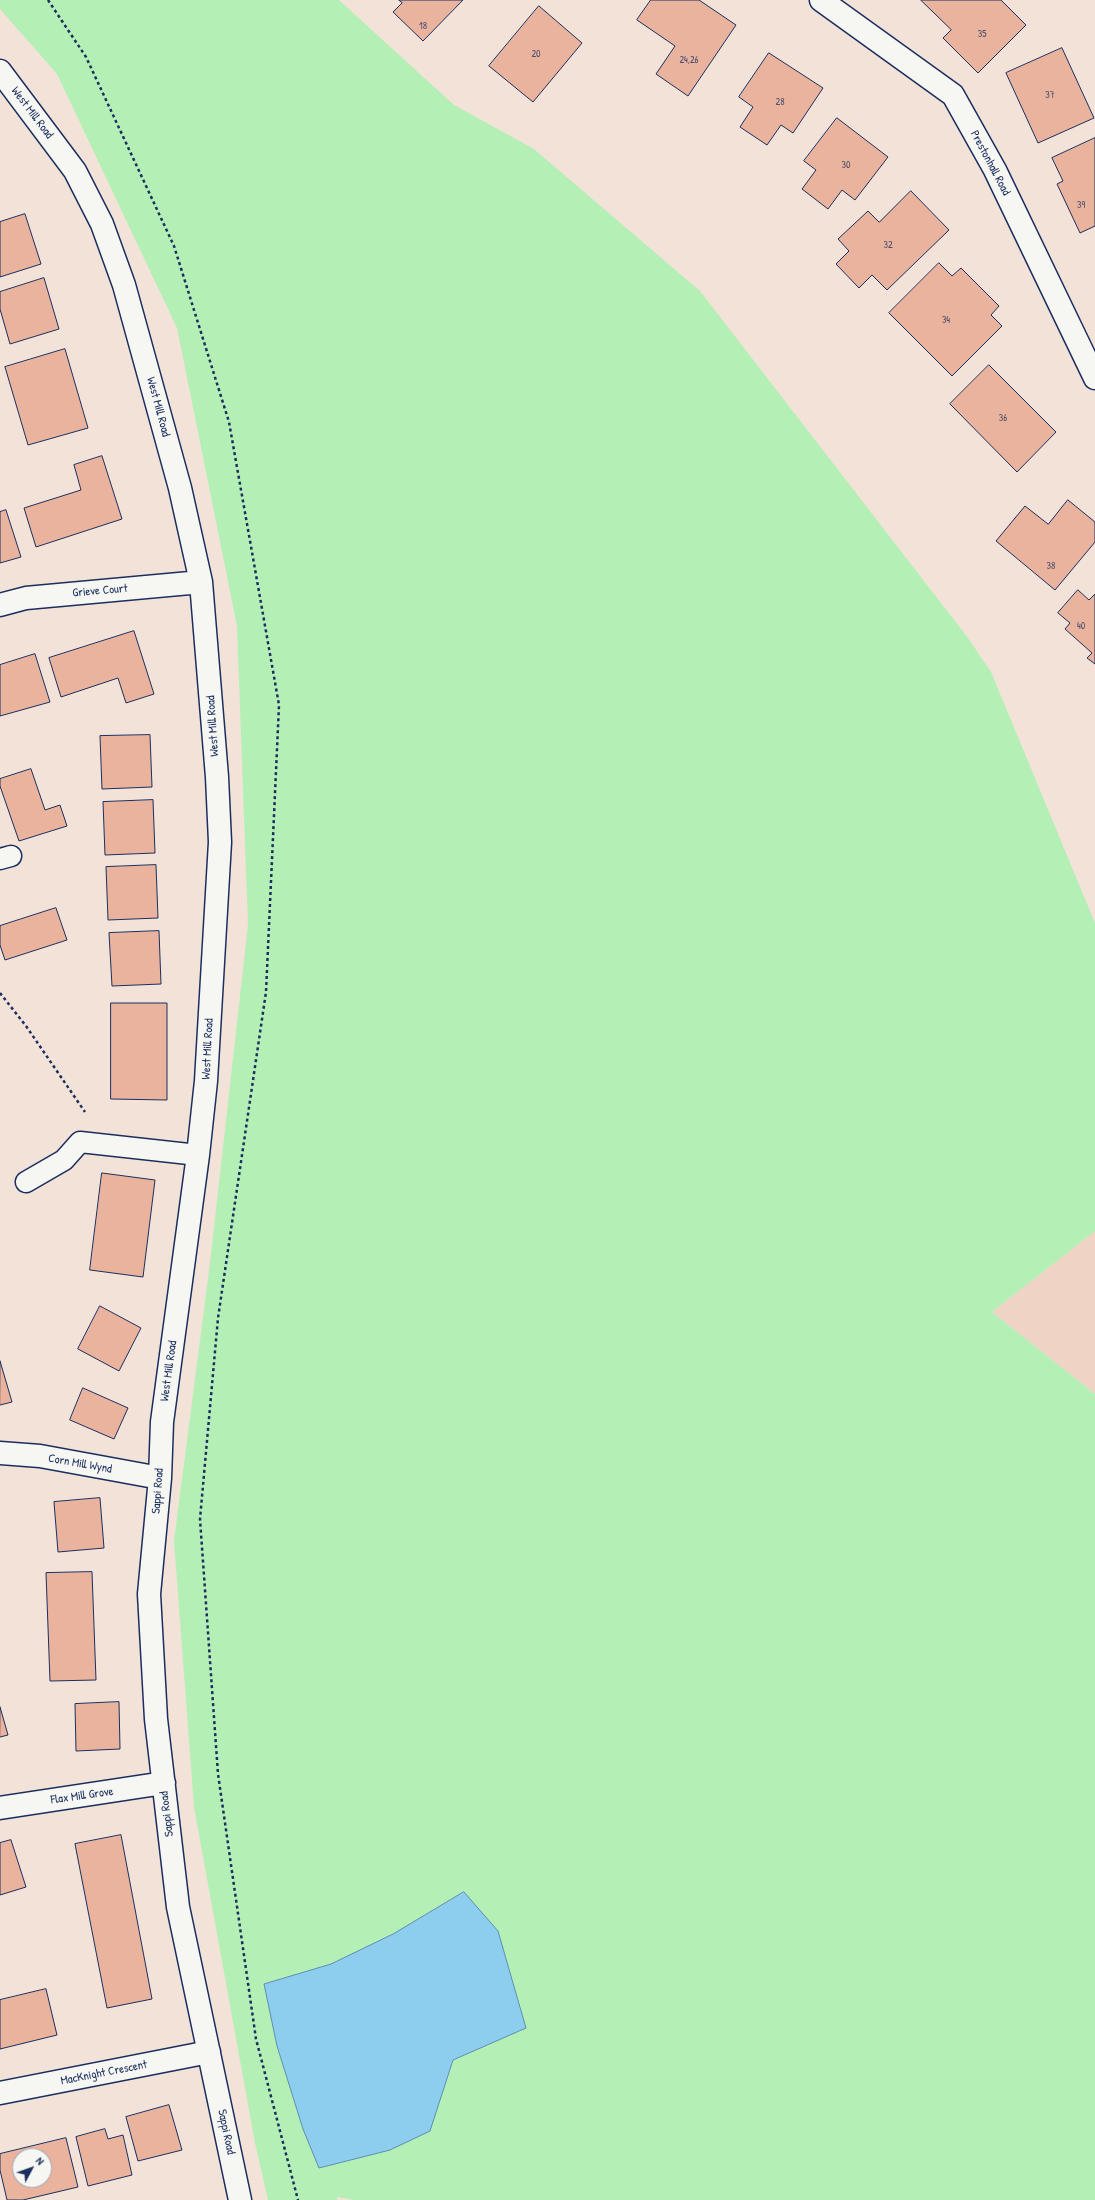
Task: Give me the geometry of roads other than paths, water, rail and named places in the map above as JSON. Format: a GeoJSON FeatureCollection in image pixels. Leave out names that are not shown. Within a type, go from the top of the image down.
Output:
{"type":"FeatureCollection","features":[{"type":"Feature","properties":{"kind":"street","name":"Prestonhall Road"},"geometry":{"type":"LineString","coordinates":[[821,0],[953,95],[995,170],[1095,378]]}},
{"type":"Feature","properties":{"kind":"street","name":"West Mill Road"},"geometry":{"type":"LineString","coordinates":[[0,71],[75,171],[102,224],[130,308],[180,488],[201,582],[216,769],[220,842],[206,1081],[198,1155],[162,1422]]}},
{"type":"Feature","properties":{"kind":"street","name":"Grieve Court"},"geometry":{"type":"LineString","coordinates":[[0,605],[26,598],[201,582]]}},
{"type":"Feature","properties":{"kind":"street","name":"Sappi Road"},"geometry":{"type":"LineString","coordinates":[[162,1422],[160,1478],[149,1594],[156,1719],[178,1907],[240,2200]]}},
{"type":"Feature","properties":{"kind":"street","name":"Corn Mill Wynd"},"geometry":{"type":"LineString","coordinates":[[0,1453],[40,1456],[160,1478]]}},
{"type":"Feature","properties":{"kind":"street","name":"Flax Mill Grove"},"geometry":{"type":"LineString","coordinates":[[0,1808],[164,1783]]}},
{"type":"Feature","properties":{"kind":"street","name":"MacKnight Crescent"},"geometry":{"type":"LineString","coordinates":[[0,2094],[209,2052]]}},
{"type":"Feature","properties":{"kind":"lane"},"geometry":{"type":"LineString","coordinates":[[26,1182],[64,1160],[80,1142],[198,1155]]}},
{"type":"Feature","properties":{"kind":"water"},"geometry":{"type":"Polygon","coordinates":[[[464,1892],[498,1931],[526,2028],[453,2060],[430,2131],[390,2150],[319,2168],[303,2129],[277,2046],[264,1984],[331,1964],[393,1934],[464,1892]]]}}]}
